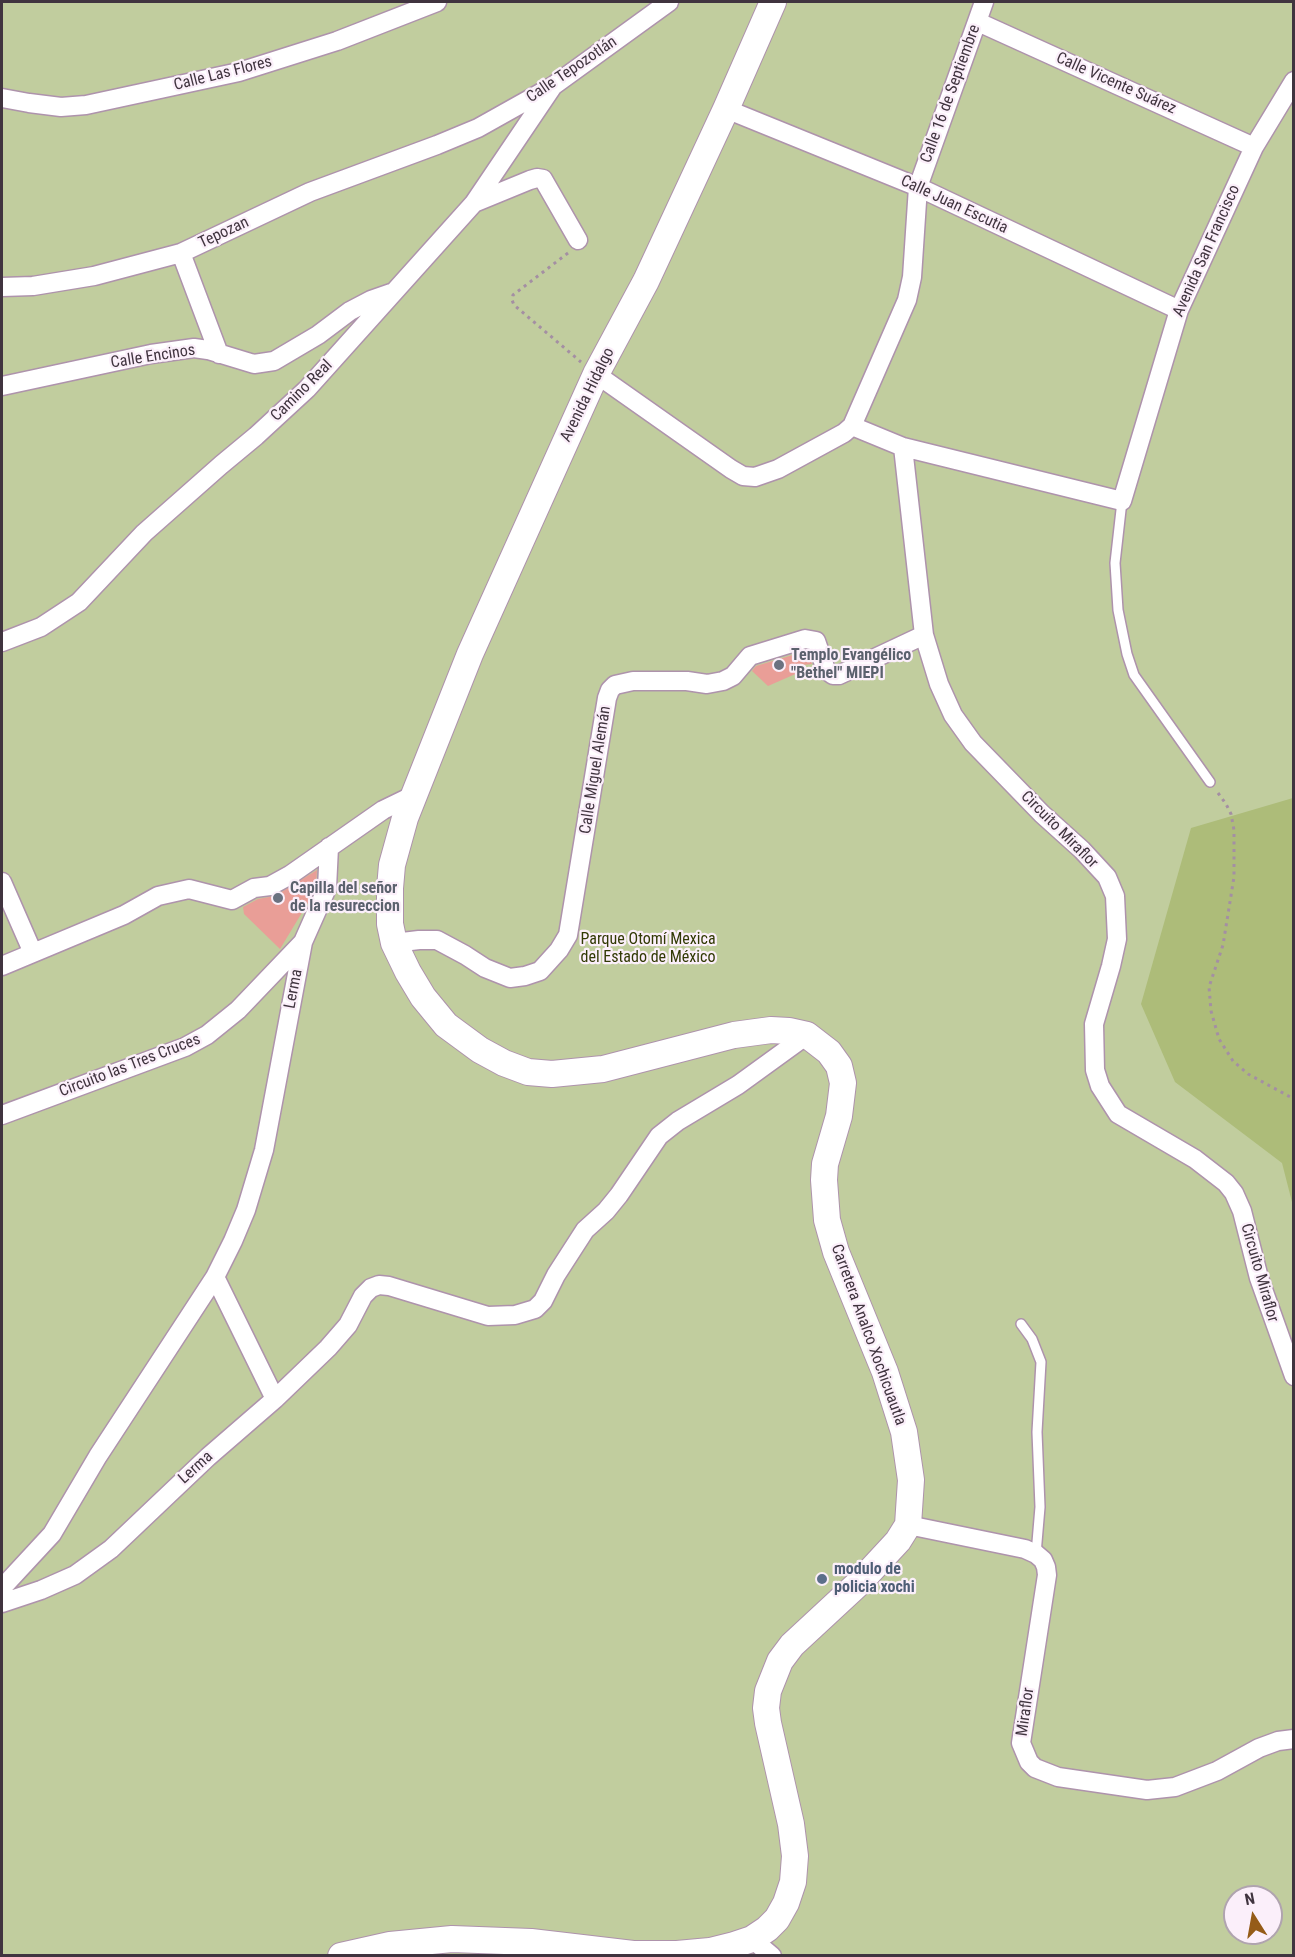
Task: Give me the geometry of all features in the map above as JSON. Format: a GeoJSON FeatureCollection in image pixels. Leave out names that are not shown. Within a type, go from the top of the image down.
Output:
{"type":"FeatureCollection","features":[{"type":"Feature","properties":{"kind":"main road","name":"Avenida Hidalgo"},"geometry":{"type":"LineString","coordinates":[[416,794],[470,654],[596,374],[646,281],[726,109],[772,2]]}},
{"type":"Feature","properties":{"kind":"main road","name":"Carretera Analco Xochicuautla"},"geometry":{"type":"LineString","coordinates":[[416,794],[405,818],[392,865],[390,924],[394,943],[423,997],[446,1025],[480,1050],[504,1064],[528,1072],[552,1074],[603,1069],[734,1035],[771,1030],[807,1035],[829,1052],[839,1066],[843,1083],[839,1116],[825,1164],[827,1220],[836,1252],[885,1372],[904,1432],[911,1480],[908,1525]]}},
{"type":"Feature","properties":{"kind":"main road"},"geometry":{"type":"LineString","coordinates":[[341,1956],[390,1945],[452,1939],[531,1942],[633,1954],[677,1954],[710,1951],[752,1939],[767,1929],[777,1919],[786,1903],[793,1882],[795,1856],[768,1723],[766,1708],[768,1691],[780,1660],[792,1645],[861,1582],[898,1541],[908,1525]]}},
{"type":"Feature","properties":{"kind":"street","name":"Calle Las Flores"},"geometry":{"type":"LineString","coordinates":[[2,98],[61,106],[86,105],[238,72],[338,41],[437,2]]}},
{"type":"Feature","properties":{"kind":"street","name":"Calle Tepozotlán"},"geometry":{"type":"LineString","coordinates":[[437,145],[478,128],[553,86],[669,2]]}},
{"type":"Feature","properties":{"kind":"street","name":"Calle 16 de Septiembre"},"geometry":{"type":"LineString","coordinates":[[852,426],[906,300],[912,276],[918,187],[984,2]]}},
{"type":"Feature","properties":{"kind":"street","name":"Calle Vicente Suárez"},"geometry":{"type":"LineString","coordinates":[[978,22],[1254,147]]}},
{"type":"Feature","properties":{"kind":"street","name":"Avenida San Francisco"},"geometry":{"type":"LineString","coordinates":[[1122,501],[1179,310],[1254,147],[1293,81]]}},
{"type":"Feature","properties":{"kind":"street","name":"Camino Real"},"geometry":{"type":"LineString","coordinates":[[2,642],[41,627],[79,602],[144,533],[307,389],[474,203],[553,86]]}},
{"type":"Feature","properties":{"kind":"street","name":"Calle Juan Escutia"},"geometry":{"type":"LineString","coordinates":[[726,109],[918,187],[1179,310]]}},
{"type":"Feature","properties":{"kind":"street","name":"Tepozan"},"geometry":{"type":"LineString","coordinates":[[2,287],[33,286],[94,276],[181,253],[310,192],[437,145]]}},
{"type":"Feature","properties":{"kind":"street"},"geometry":{"type":"LineString","coordinates":[[474,203],[530,180],[543,179],[578,240]]}},
{"type":"Feature","properties":{"kind":"street"},"geometry":{"type":"LineString","coordinates":[[181,253],[219,354]]}},
{"type":"Feature","properties":{"kind":"street","name":"Calle Encinos"},"geometry":{"type":"LineString","coordinates":[[2,387],[151,354],[194,348],[254,364],[274,361],[318,335],[350,311],[371,300],[393,293]]}},
{"type":"Feature","properties":{"kind":"street"},"geometry":{"type":"LineString","coordinates":[[596,374],[743,476],[755,477],[778,469],[844,433],[852,426],[903,447],[1122,501]]}},
{"type":"Feature","properties":{"kind":"street","name":"Circuito Miraflor"},"geometry":{"type":"LineString","coordinates":[[903,447],[924,635],[939,684],[953,716],[989,759],[1042,814],[1082,850],[1107,878],[1115,896],[1118,939],[1094,1024],[1095,1070],[1100,1086],[1118,1114],[1195,1159],[1234,1192],[1242,1211],[1259,1278],[1293,1376]]}},
{"type":"Feature","properties":{"kind":"street","name":"Calle Miguel Alemán"},"geometry":{"type":"LineString","coordinates":[[394,943],[437,940],[485,968],[510,978],[540,971],[559,950],[568,935],[607,698],[615,685],[633,681],[687,681],[707,684],[723,681],[733,676],[750,656],[805,639],[816,641],[826,670],[833,675],[839,675],[924,635]]}},
{"type":"Feature","properties":{"kind":"street"},"geometry":{"type":"LineString","coordinates":[[2,966],[124,915],[158,896],[189,889],[232,900],[254,888],[270,886],[290,875],[383,810],[416,794]]}},
{"type":"Feature","properties":{"kind":"street","name":"Circuito las Tres Cruces"},"geometry":{"type":"LineString","coordinates":[[2,1115],[185,1047],[207,1035],[238,1010],[303,942],[327,888],[329,847]]}},
{"type":"Feature","properties":{"kind":"street"},"geometry":{"type":"LineString","coordinates":[[2,882],[33,953]]}},
{"type":"Feature","properties":{"kind":"street","name":"Lerma"},"geometry":{"type":"LineString","coordinates":[[2,1588],[52,1534],[98,1456],[215,1277],[233,1241],[246,1210],[264,1150],[303,942]]}},
{"type":"Feature","properties":{"kind":"street","name":"Lerma"},"geometry":{"type":"LineString","coordinates":[[2,1603],[41,1590],[75,1575],[111,1549],[328,1348],[342,1332],[363,1296],[371,1288],[379,1285],[389,1286],[488,1316],[515,1315],[535,1309],[543,1301],[570,1251],[585,1230],[606,1211],[619,1195],[659,1136],[678,1121],[738,1085],[807,1035]]}},
{"type":"Feature","properties":{"kind":"street"},"geometry":{"type":"LineString","coordinates":[[215,1277],[275,1399]]}},
{"type":"Feature","properties":{"kind":"street"},"geometry":{"type":"LineString","coordinates":[[908,1525],[1025,1549],[1036,1554]]}},
{"type":"Feature","properties":{"kind":"street","name":"Miraflor"},"geometry":{"type":"LineString","coordinates":[[1036,1554],[1043,1560],[1047,1575],[1022,1743],[1029,1762],[1035,1768],[1058,1777],[1147,1790],[1175,1787],[1217,1771],[1259,1748],[1293,1738]]}},
{"type":"Feature","properties":{"kind":"street"},"geometry":{"type":"LineString","coordinates":[[752,1939],[772,1956]]}},
{"type":"Feature","properties":{"kind":"lane"},"geometry":{"type":"LineString","coordinates":[[1122,501],[1115,563],[1118,610],[1127,654],[1134,675],[1210,782]]}},
{"type":"Feature","properties":{"kind":"lane"},"geometry":{"type":"LineString","coordinates":[[1021,1324],[1032,1339],[1041,1362],[1037,1432],[1040,1507],[1036,1554]]}},
{"type":"Feature","properties":{"kind":"path"},"geometry":{"type":"LineString","coordinates":[[578,240],[573,248],[513,295],[512,300],[514,305],[596,374]]}},
{"type":"Feature","properties":{"kind":"path"},"geometry":{"type":"LineString","coordinates":[[1210,782],[1226,804],[1231,814],[1234,830],[1234,877],[1223,945],[1209,987],[1211,1011],[1219,1039],[1233,1061],[1248,1074],[1293,1099]]}},
{"type":"Feature","properties":{"kind":"green space","name":"Parque Otomí Mexica del Estado de México"},"geometry":{"type":"Polygon","coordinates":[[[2,2],[1293,2],[1293,1955],[2,1956],[2,2]]]}},
{"type":"Feature","properties":{"kind":"green space"},"geometry":{"type":"Polygon","coordinates":[[[1294,798],[1293,1206],[1282,1163],[1175,1082],[1141,1004],[1191,828],[1294,798]]]}},
{"type":"Feature","properties":{"kind":"building","name":"Templo Evangélico \"Bethel\" MIEPI"},"geometry":{"type":"Polygon","coordinates":[[[808,651],[812,664],[803,665],[804,668],[800,672],[768,686],[752,671],[756,666],[808,651]]]}},
{"type":"Feature","properties":{"kind":"building","name":"Capilla del señor de la resureccion"},"geometry":{"type":"Polygon","coordinates":[[[317,870],[316,885],[309,901],[280,949],[244,914],[243,907],[258,899],[275,896],[317,870]]]}},
{"type":"Feature","properties":{"kind":"place","name":"Templo Evangélico \"Bethel\" MIEPI"},"geometry":{"type":"Point","coordinates":[779,665]}},
{"type":"Feature","properties":{"kind":"place","name":"Capilla del señor de la resureccion"},"geometry":{"type":"Point","coordinates":[278,898]}},
{"type":"Feature","properties":{"kind":"place","name":"modulo de policia xochi"},"geometry":{"type":"Point","coordinates":[822,1579]}}]}
